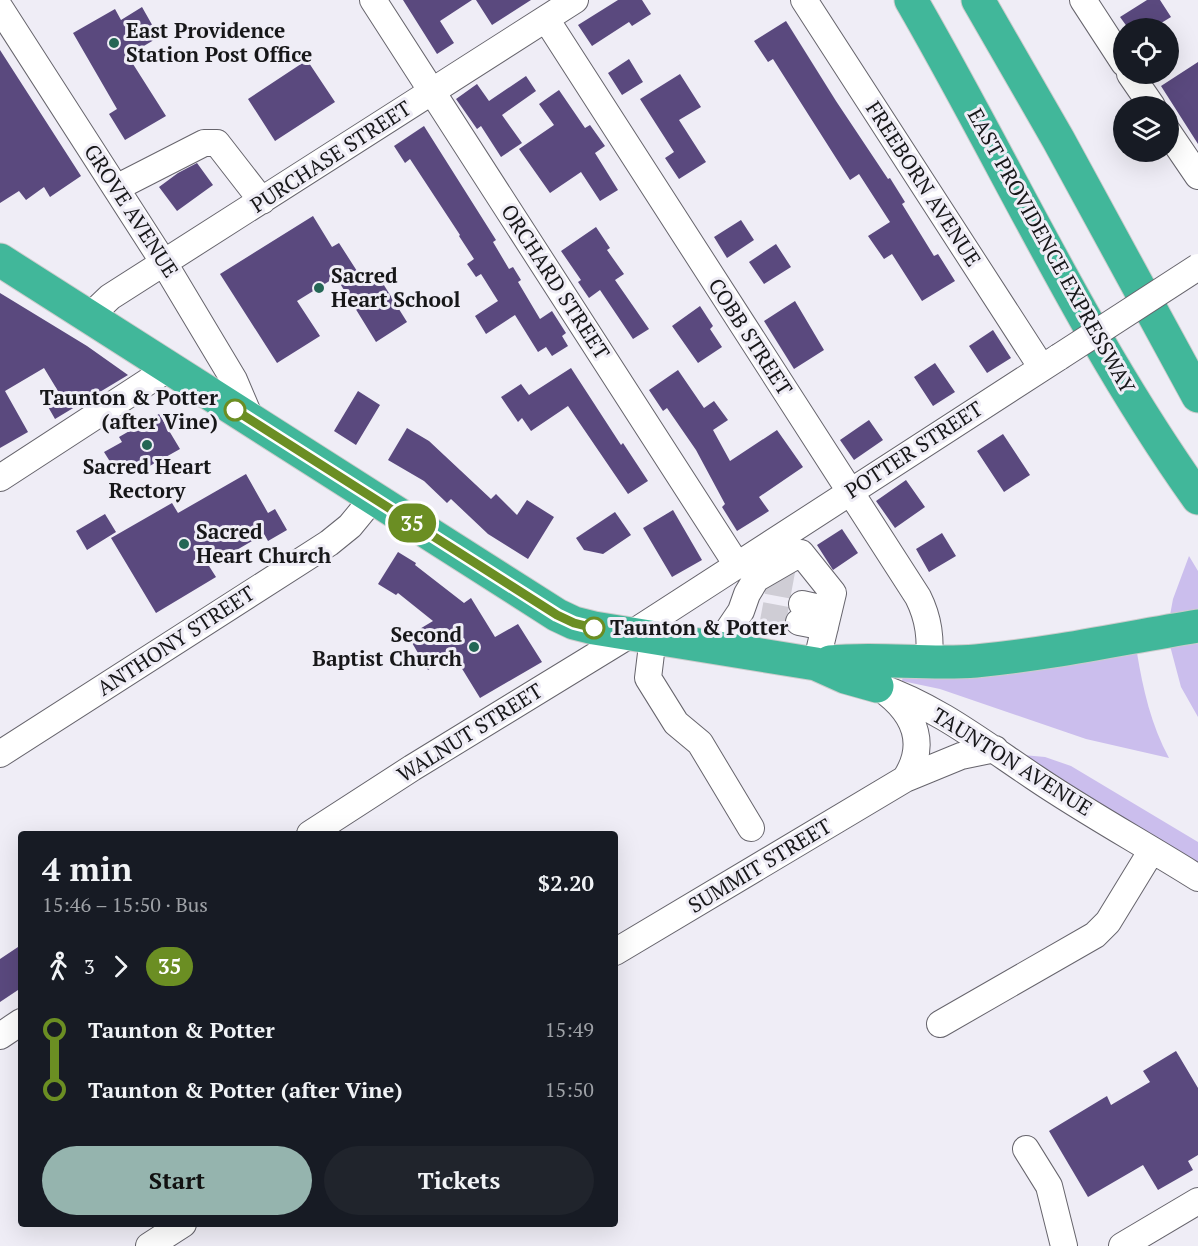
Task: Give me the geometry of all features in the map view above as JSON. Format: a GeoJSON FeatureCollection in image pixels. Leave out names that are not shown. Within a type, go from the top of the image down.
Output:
{"type":"FeatureCollection","features":[{"type":"Feature","properties":{"kind":"highway","name":"EAST PROVIDENCE EXPRESSWAY"},"geometry":{"type":"LineString","coordinates":[[911,0],[965,95],[1081,314],[1121,381],[1198,498]]}},
{"type":"Feature","properties":{"kind":"highway"},"geometry":{"type":"LineString","coordinates":[[978,0],[1064,149],[1198,396]]}},
{"type":"Feature","properties":{"kind":"highway","name":"TAUNTON AVENUE"},"geometry":{"type":"LineString","coordinates":[[0,261],[557,615],[581,625],[816,664],[853,661],[930,663],[1000,658],[1198,626]]}},
{"type":"Feature","properties":{"kind":"highway","name":"TAUNTON AVENUE"},"geometry":{"type":"LineString","coordinates":[[816,664],[845,677],[877,686]]}},
{"type":"Feature","properties":{"kind":"street","name":"ORCHARD STREET"},"geometry":{"type":"LineString","coordinates":[[373,0],[752,588]]}},
{"type":"Feature","properties":{"kind":"street","name":"PURCHASE STREET"},"geometry":{"type":"LineString","coordinates":[[89,317],[110,297],[575,0]]}},
{"type":"Feature","properties":{"kind":"street","name":"FREEBORN AVENUE"},"geometry":{"type":"LineString","coordinates":[[804,0],[1050,362]]}},
{"type":"Feature","properties":{"kind":"street"},"geometry":{"type":"LineString","coordinates":[[1083,0],[1113,46]]}},
{"type":"Feature","properties":{"kind":"street","name":"GROVE AVENUE"},"geometry":{"type":"LineString","coordinates":[[0,8],[164,263],[234,380],[251,420]]}},
{"type":"Feature","properties":{"kind":"street","name":"COBB STREET"},"geometry":{"type":"LineString","coordinates":[[546,19],[924,609],[929,629],[930,663]]}},
{"type":"Feature","properties":{"kind":"street"},"geometry":{"type":"LineString","coordinates":[[116,188],[204,143],[217,143],[262,201]]}},
{"type":"Feature","properties":{"kind":"street"},"geometry":{"type":"LineString","coordinates":[[1179,148],[1198,176]]}},
{"type":"Feature","properties":{"kind":"street","name":"POTTER STREET"},"geometry":{"type":"LineString","coordinates":[[642,636],[752,588],[850,492],[1198,267]]}},
{"type":"Feature","properties":{"kind":"street"},"geometry":{"type":"LineString","coordinates":[[0,478],[170,368]]}},
{"type":"Feature","properties":{"kind":"street","name":"ANTHONY STREET"},"geometry":{"type":"LineString","coordinates":[[0,754],[329,543],[350,526],[373,498]]}},
{"type":"Feature","properties":{"kind":"street"},"geometry":{"type":"LineString","coordinates":[[716,648],[752,588],[801,553],[829,610],[816,664]]}},
{"type":"Feature","properties":{"kind":"street"},"geometry":{"type":"LineString","coordinates":[[829,610],[802,605],[829,610]]}},
{"type":"Feature","properties":{"kind":"street"},"geometry":{"type":"LineString","coordinates":[[642,636],[648,678],[676,723],[700,743],[752,828]]}},
{"type":"Feature","properties":{"kind":"street","name":"WALNUT STREET"},"geometry":{"type":"LineString","coordinates":[[315,831],[412,768],[642,636]]}},
{"type":"Feature","properties":{"kind":"street"},"geometry":{"type":"LineString","coordinates":[[877,686],[901,706],[916,733],[915,763],[905,779]]}},
{"type":"Feature","properties":{"kind":"street","name":"TAUNTON AVENUE"},"geometry":{"type":"LineString","coordinates":[[877,686],[937,712],[995,749],[1036,779],[1198,878]]}},
{"type":"Feature","properties":{"kind":"street","name":"SUMMIT STREET"},"geometry":{"type":"LineString","coordinates":[[618,950],[905,779],[961,756],[995,749]]}},
{"type":"Feature","properties":{"kind":"street"},"geometry":{"type":"LineString","coordinates":[[940,1024],[1095,935],[1108,922],[1152,850]]}},
{"type":"Feature","properties":{"kind":"street"},"geometry":{"type":"LineString","coordinates":[[0,1036],[18,1024]]}},
{"type":"Feature","properties":{"kind":"street"},"geometry":{"type":"LineString","coordinates":[[1026,1149],[1049,1185],[1064,1246]]}},
{"type":"Feature","properties":{"kind":"street"},"geometry":{"type":"LineString","coordinates":[[1122,1246],[1198,1201]]}},
{"type":"Feature","properties":{"kind":"street"},"geometry":{"type":"LineString","coordinates":[[149,1246],[178,1227]]}},
{"type":"Feature","properties":{"kind":"shaded area"},"geometry":{"type":"Polygon","coordinates":[[[1189,556],[1198,571],[1198,717],[1181,687],[1169,642],[1168,626],[1173,599],[1189,556]]]}},
{"type":"Feature","properties":{"kind":"shaded area"},"geometry":{"type":"Polygon","coordinates":[[[1137,653],[1148,707],[1169,758],[1086,739],[940,689],[902,681],[903,676],[1137,653]]]}},
{"type":"Feature","properties":{"kind":"shaded area"},"geometry":{"type":"Polygon","coordinates":[[[1023,755],[1045,757],[1071,766],[1198,842],[1198,864],[1023,759],[1023,755]]]}},
{"type":"Feature","properties":{"kind":"building"},"geometry":{"type":"Polygon","coordinates":[[[403,0],[472,0],[440,21],[454,43],[437,54],[403,0]]]}},
{"type":"Feature","properties":{"kind":"building"},"geometry":{"type":"Polygon","coordinates":[[[476,0],[531,0],[492,25],[476,0]]]}},
{"type":"Feature","properties":{"kind":"building"},"geometry":{"type":"Polygon","coordinates":[[[618,0],[642,0],[651,14],[632,26],[629,22],[592,46],[578,25],[618,0]]]}},
{"type":"Feature","properties":{"kind":"building"},"geometry":{"type":"Polygon","coordinates":[[[1147,0],[1160,0],[1171,17],[1121,18],[1147,0]]]}},
{"type":"Feature","properties":{"kind":"building"},"geometry":{"type":"Polygon","coordinates":[[[142,7],[159,37],[137,50],[143,58],[133,64],[166,116],[125,140],[109,114],[117,109],[73,33],[115,9],[121,20],[142,7]]]}},
{"type":"Feature","properties":{"kind":"building"},"geometry":{"type":"Polygon","coordinates":[[[786,21],[836,101],[888,179],[890,178],[905,202],[902,204],[934,256],[938,254],[955,281],[922,301],[892,254],[884,259],[868,236],[890,222],[859,174],[850,180],[773,59],[768,62],[754,41],[786,21]]]}},
{"type":"Feature","properties":{"kind":"building"},"geometry":{"type":"Polygon","coordinates":[[[0,50],[81,176],[50,197],[44,187],[26,200],[19,191],[0,203],[0,50]]]}},
{"type":"Feature","properties":{"kind":"building"},"geometry":{"type":"Polygon","coordinates":[[[629,59],[643,82],[622,95],[608,73],[629,59]]]}},
{"type":"Feature","properties":{"kind":"building"},"geometry":{"type":"Polygon","coordinates":[[[307,60],[335,102],[275,141],[248,99],[307,60]]]}},
{"type":"Feature","properties":{"kind":"building"},"geometry":{"type":"Polygon","coordinates":[[[1198,62],[1198,144],[1179,114],[1179,96],[1167,96],[1161,86],[1179,84],[1179,74],[1198,62]]]}},
{"type":"Feature","properties":{"kind":"building"},"geometry":{"type":"Polygon","coordinates":[[[680,74],[701,107],[679,120],[706,162],[679,179],[665,158],[674,152],[640,99],[680,74]]]}},
{"type":"Feature","properties":{"kind":"building"},"geometry":{"type":"Polygon","coordinates":[[[526,76],[536,91],[502,115],[522,143],[501,157],[481,126],[477,129],[456,99],[477,84],[489,101],[526,76]]]}},
{"type":"Feature","properties":{"kind":"building"},"geometry":{"type":"Polygon","coordinates":[[[559,90],[585,128],[590,125],[605,146],[595,153],[618,190],[600,201],[581,172],[550,193],[519,149],[554,125],[539,104],[559,90]]]}},
{"type":"Feature","properties":{"kind":"building"},"geometry":{"type":"Polygon","coordinates":[[[424,126],[496,240],[493,242],[509,269],[513,267],[521,280],[518,282],[540,319],[552,311],[566,333],[562,336],[568,346],[552,356],[546,347],[538,352],[515,315],[486,334],[475,316],[498,301],[481,274],[476,277],[467,264],[474,259],[410,159],[405,163],[394,146],[424,126]]]}},
{"type":"Feature","properties":{"kind":"building"},"geometry":{"type":"Polygon","coordinates":[[[197,163],[213,185],[177,211],[159,187],[197,163]]]}},
{"type":"Feature","properties":{"kind":"building"},"geometry":{"type":"Polygon","coordinates":[[[313,216],[332,247],[339,243],[364,282],[377,274],[407,322],[376,342],[336,277],[297,301],[320,336],[277,363],[220,274],[313,216]]]}},
{"type":"Feature","properties":{"kind":"building"},"geometry":{"type":"Polygon","coordinates":[[[741,220],[754,240],[727,258],[714,237],[741,220]]]}},
{"type":"Feature","properties":{"kind":"building"},"geometry":{"type":"Polygon","coordinates":[[[596,227],[610,248],[607,250],[624,274],[615,280],[649,329],[633,339],[600,290],[589,298],[578,282],[581,280],[561,251],[596,227]]]}},
{"type":"Feature","properties":{"kind":"building"},"geometry":{"type":"Polygon","coordinates":[[[776,244],[791,267],[764,284],[749,262],[776,244]]]}},
{"type":"Feature","properties":{"kind":"building"},"geometry":{"type":"Polygon","coordinates":[[[0,293],[87,346],[128,375],[55,419],[47,405],[61,396],[44,368],[5,391],[28,432],[0,448],[0,293]]]}},
{"type":"Feature","properties":{"kind":"building"},"geometry":{"type":"Polygon","coordinates":[[[795,301],[824,350],[794,369],[764,321],[795,301]]]}},
{"type":"Feature","properties":{"kind":"building"},"geometry":{"type":"Polygon","coordinates":[[[700,306],[713,326],[710,329],[722,347],[698,363],[672,326],[700,306]]]}},
{"type":"Feature","properties":{"kind":"building"},"geometry":{"type":"Polygon","coordinates":[[[993,330],[1011,358],[987,373],[969,346],[993,330]]]}},
{"type":"Feature","properties":{"kind":"building"},"geometry":{"type":"Polygon","coordinates":[[[935,363],[955,392],[933,406],[914,377],[935,363]]]}},
{"type":"Feature","properties":{"kind":"building"},"geometry":{"type":"Polygon","coordinates":[[[571,368],[621,445],[623,443],[648,481],[628,494],[568,406],[531,431],[522,418],[518,422],[501,397],[521,384],[529,395],[571,368]]]}},
{"type":"Feature","properties":{"kind":"building"},"geometry":{"type":"Polygon","coordinates":[[[678,370],[704,408],[714,401],[728,420],[713,430],[730,461],[777,430],[803,467],[759,497],[769,511],[737,531],[722,507],[725,504],[696,450],[667,408],[663,411],[649,390],[678,370]]]}},
{"type":"Feature","properties":{"kind":"building"},"geometry":{"type":"Polygon","coordinates":[[[358,391],[380,405],[356,445],[334,431],[358,391]]]}},
{"type":"Feature","properties":{"kind":"building","name":"Sacred Heart Rectory"},"geometry":{"type":"Polygon","coordinates":[[[159,414],[180,449],[139,472],[135,466],[119,476],[104,452],[122,442],[119,437],[159,414]]]}},
{"type":"Feature","properties":{"kind":"building"},"geometry":{"type":"Polygon","coordinates":[[[869,420],[883,440],[854,460],[840,440],[869,420]]]}},
{"type":"Feature","properties":{"kind":"building"},"geometry":{"type":"Polygon","coordinates":[[[407,428],[429,441],[491,499],[496,494],[517,515],[527,500],[554,517],[528,559],[488,534],[451,499],[447,503],[424,481],[388,460],[407,428]]]}},
{"type":"Feature","properties":{"kind":"building"},"geometry":{"type":"Polygon","coordinates":[[[1003,434],[1030,475],[1004,492],[977,451],[1003,434]]]}},
{"type":"Feature","properties":{"kind":"building","name":"Sacred Heart Church"},"geometry":{"type":"Polygon","coordinates":[[[246,474],[268,513],[275,509],[287,530],[268,541],[264,534],[209,566],[216,577],[156,613],[111,538],[172,503],[178,513],[246,474]]]}},
{"type":"Feature","properties":{"kind":"building"},"geometry":{"type":"Polygon","coordinates":[[[906,480],[925,507],[895,528],[876,501],[906,480]]]}},
{"type":"Feature","properties":{"kind":"building"},"geometry":{"type":"Polygon","coordinates":[[[673,510],[702,560],[672,577],[643,528],[673,510]]]}},
{"type":"Feature","properties":{"kind":"building"},"geometry":{"type":"Polygon","coordinates":[[[615,512],[631,535],[603,554],[584,550],[576,538],[615,512]]]}},
{"type":"Feature","properties":{"kind":"building"},"geometry":{"type":"Polygon","coordinates":[[[105,514],[116,532],[87,550],[76,531],[105,514]]]}},
{"type":"Feature","properties":{"kind":"building"},"geometry":{"type":"Polygon","coordinates":[[[842,529],[858,553],[833,570],[817,545],[842,529]]]}},
{"type":"Feature","properties":{"kind":"building"},"geometry":{"type":"Polygon","coordinates":[[[942,533],[956,556],[929,572],[916,549],[942,533]]]}},
{"type":"Feature","properties":{"kind":"building","name":"Second Baptist Church"},"geometry":{"type":"Polygon","coordinates":[[[398,552],[416,563],[415,565],[464,603],[471,598],[495,637],[518,624],[542,662],[480,698],[453,654],[428,670],[408,636],[433,621],[398,593],[396,595],[378,584],[398,552]]]}},
{"type":"Feature","properties":{"kind":"building"},"geometry":{"type":"Polygon","coordinates":[[[18,947],[18,990],[0,1002],[0,959],[18,947]]]}},
{"type":"Feature","properties":{"kind":"building"},"geometry":{"type":"Polygon","coordinates":[[[1176,1051],[1198,1088],[1198,1155],[1188,1161],[1193,1170],[1158,1190],[1143,1165],[1088,1197],[1049,1131],[1107,1096],[1111,1105],[1150,1082],[1143,1071],[1176,1051]]]}},
{"type":"Feature","properties":{"kind":"tunnel"},"geometry":{"type":"LineString","coordinates":[[767,581],[805,588]]}},
{"type":"Feature","properties":{"kind":"tunnel"},"geometry":{"type":"LineString","coordinates":[[761,615],[799,622]]}},
{"type":"Feature","properties":{"kind":"bus line","name":"35"},"geometry":{"type":"LineString","coordinates":[[235,410],[557,615],[574,623],[594,628]]}},
{"type":"Feature","properties":{"kind":"place","name":"East Providence Station Post Office"},"geometry":{"type":"Point","coordinates":[114,43]}},
{"type":"Feature","properties":{"kind":"place","name":"Sacred Heart School"},"geometry":{"type":"Point","coordinates":[319,288]}},
{"type":"Feature","properties":{"kind":"place","name":"Taunton & Potter (after Vine)"},"geometry":{"type":"Point","coordinates":[235,410]}},
{"type":"Feature","properties":{"kind":"place","name":"Sacred Heart Rectory"},"geometry":{"type":"Point","coordinates":[147,445]}},
{"type":"Feature","properties":{"kind":"place","name":"Sacred Heart Church"},"geometry":{"type":"Point","coordinates":[184,544]}},
{"type":"Feature","properties":{"kind":"place","name":"Taunton & Potter"},"geometry":{"type":"Point","coordinates":[594,628]}},
{"type":"Feature","properties":{"kind":"place","name":"Second Baptist Church"},"geometry":{"type":"Point","coordinates":[474,647]}}]}
